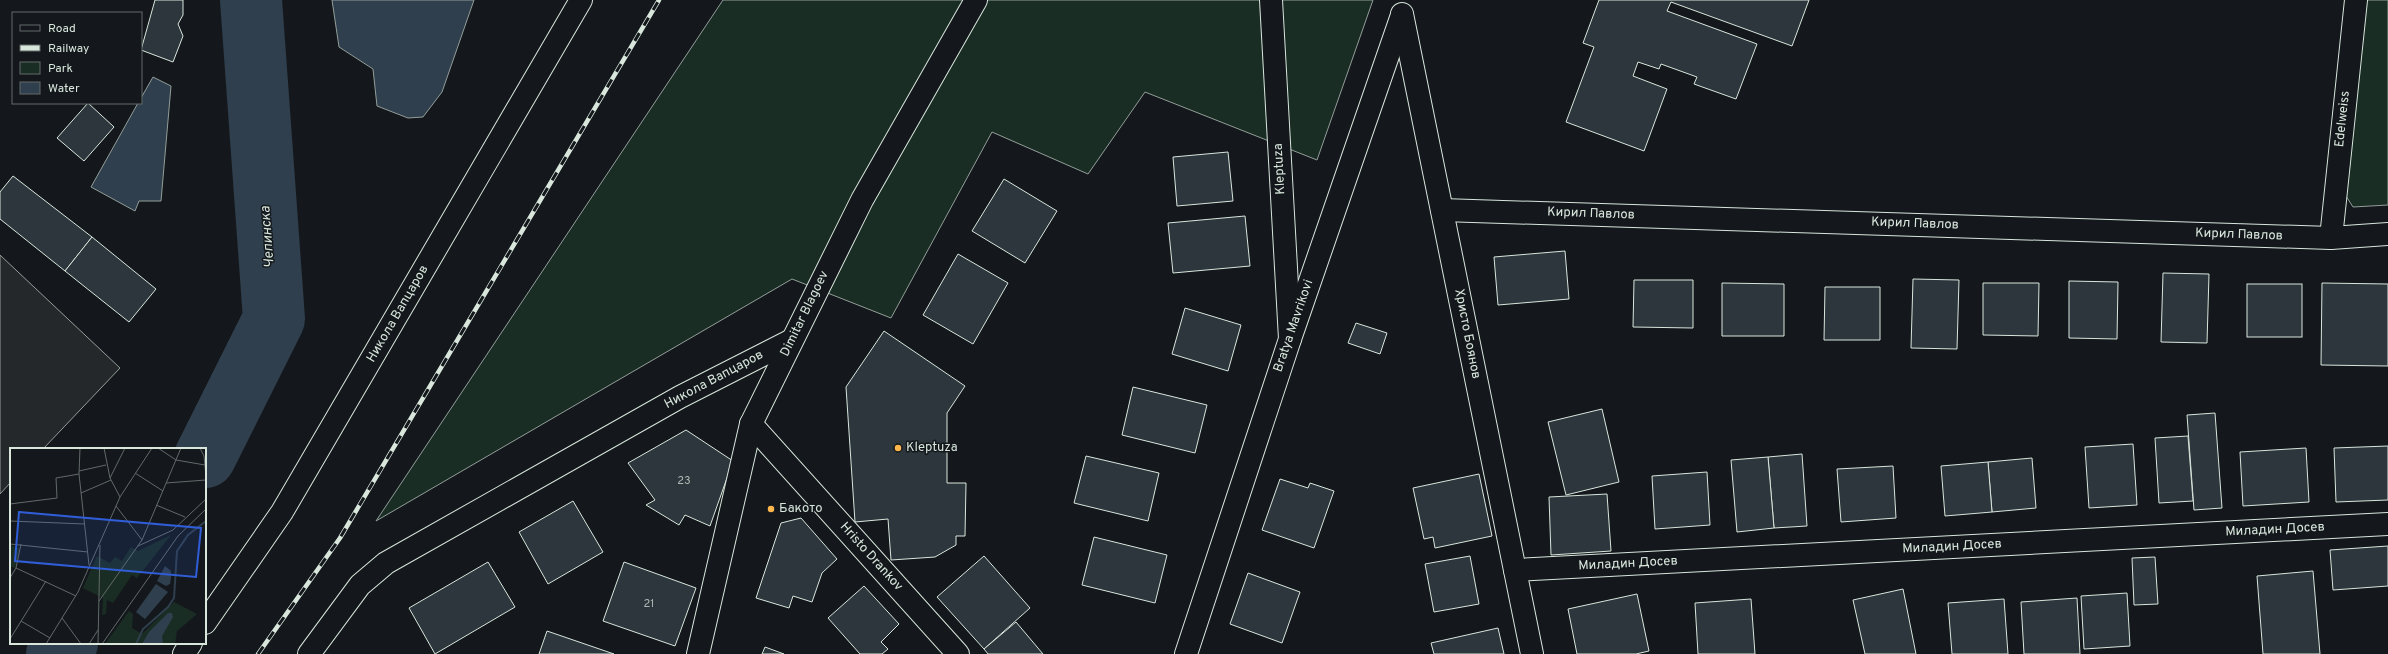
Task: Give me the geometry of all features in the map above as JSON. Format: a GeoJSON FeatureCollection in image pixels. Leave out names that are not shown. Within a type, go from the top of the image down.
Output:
{"type":"FeatureCollection","features":[{"type":"Feature","properties":{"kind":"street","name":"Никола Вапцаров"},"geometry":{"type":"LineString","coordinates":[[206,622],[282,512],[581,0]]}},
{"type":"Feature","properties":{"kind":"street","name":"Dimitar Blagoev"},"geometry":{"type":"LineString","coordinates":[[698,654],[751,424],[862,200],[976,0]]}},
{"type":"Feature","properties":{"kind":"street","name":"Kleptuza"},"geometry":{"type":"LineString","coordinates":[[1271,0],[1290,339]]}},
{"type":"Feature","properties":{"kind":"street","name":"Edelweiss"},"geometry":{"type":"LineString","coordinates":[[2331,238],[2356,0]]}},
{"type":"Feature","properties":{"kind":"street","name":"Bratya Mavrikovi"},"geometry":{"type":"LineString","coordinates":[[1186,654],[1290,339],[1405,7]]}},
{"type":"Feature","properties":{"kind":"street","name":"Христо Боянов"},"geometry":{"type":"LineString","coordinates":[[1405,7],[1442,210],[1532,654]]}},
{"type":"Feature","properties":{"kind":"street","name":"Кирил Павлов"},"geometry":{"type":"LineString","coordinates":[[1442,210],[2331,238],[2388,234]]}},
{"type":"Feature","properties":{"kind":"street","name":"Никола Вапцаров"},"geometry":{"type":"LineString","coordinates":[[309,654],[360,585],[386,563],[680,397],[792,340]]}},
{"type":"Feature","properties":{"kind":"street","name":"Hristo Drankov"},"geometry":{"type":"LineString","coordinates":[[751,424],[958,654]]}},
{"type":"Feature","properties":{"kind":"street","name":"Миладин Досев"},"geometry":{"type":"LineString","coordinates":[[1515,570],[2388,524]]}},
{"type":"Feature","properties":{"kind":"street"},"geometry":{"type":"LineString","coordinates":[[184,654],[190,644]]}},
{"type":"Feature","properties":{"kind":"green space"},"geometry":{"type":"Polygon","coordinates":[[[723,0],[1373,0],[1317,160],[1145,92],[1088,174],[992,132],[891,318],[792,279],[376,521],[723,0]]]}},
{"type":"Feature","properties":{"kind":"green space"},"geometry":{"type":"Polygon","coordinates":[[[2365,0],[2388,0],[2388,205],[2353,207],[2339,185],[2365,0]]]}},
{"type":"Feature","properties":{"kind":"shaded area"},"geometry":{"type":"Polygon","coordinates":[[[0,255],[120,368],[44,448],[10,448],[10,483],[0,494],[0,255]]]}},
{"type":"Feature","properties":{"kind":"water"},"geometry":{"type":"Polygon","coordinates":[[[332,0],[474,0],[442,92],[423,117],[408,118],[377,106],[373,69],[339,47],[332,0]]]}},
{"type":"Feature","properties":{"kind":"water"},"geometry":{"type":"Polygon","coordinates":[[[153,77],[171,86],[161,201],[139,201],[135,211],[91,187],[137,104],[142,104],[142,96],[153,77]]]}},
{"type":"Feature","properties":{"kind":"building"},"geometry":{"type":"Polygon","coordinates":[[[155,0],[183,0],[183,15],[178,24],[183,36],[173,62],[142,50],[155,0]]]}},
{"type":"Feature","properties":{"kind":"building"},"geometry":{"type":"Polygon","coordinates":[[[1599,0],[1809,0],[1792,46],[1671,2],[1667,11],[1757,44],[1736,99],[1694,84],[1697,77],[1661,64],[1659,69],[1638,62],[1633,76],[1667,89],[1644,151],[1566,122],[1594,47],[1583,43],[1599,0]]]}},
{"type":"Feature","properties":{"kind":"building"},"geometry":{"type":"Polygon","coordinates":[[[87,104],[89,104],[114,127],[84,161],[57,138],[87,104]]]}},
{"type":"Feature","properties":{"kind":"building"},"geometry":{"type":"Polygon","coordinates":[[[1228,152],[1233,201],[1177,206],[1173,157],[1228,152]]]}},
{"type":"Feature","properties":{"kind":"building"},"geometry":{"type":"Polygon","coordinates":[[[13,176],[92,237],[65,271],[0,219],[0,192],[13,176]]]}},
{"type":"Feature","properties":{"kind":"building"},"geometry":{"type":"Polygon","coordinates":[[[1004,179],[1057,211],[1025,263],[972,231],[1004,179]]]}},
{"type":"Feature","properties":{"kind":"building"},"geometry":{"type":"Polygon","coordinates":[[[1245,216],[1250,266],[1173,273],[1168,223],[1245,216]]]}},
{"type":"Feature","properties":{"kind":"building"},"geometry":{"type":"Polygon","coordinates":[[[92,237],[156,289],[129,322],[65,271],[92,237]]]}},
{"type":"Feature","properties":{"kind":"building"},"geometry":{"type":"Polygon","coordinates":[[[1565,251],[1569,299],[1498,305],[1494,257],[1565,251]]]}},
{"type":"Feature","properties":{"kind":"building"},"geometry":{"type":"Polygon","coordinates":[[[958,254],[1008,283],[973,344],[923,315],[958,254]]]}},
{"type":"Feature","properties":{"kind":"building"},"geometry":{"type":"Polygon","coordinates":[[[2163,273],[2209,274],[2207,343],[2161,342],[2163,273]]]}},
{"type":"Feature","properties":{"kind":"building"},"geometry":{"type":"Polygon","coordinates":[[[1913,279],[1959,280],[1957,349],[1911,348],[1913,279]]]}},
{"type":"Feature","properties":{"kind":"building"},"geometry":{"type":"Polygon","coordinates":[[[1634,280],[1693,280],[1693,328],[1633,327],[1634,280]]]}},
{"type":"Feature","properties":{"kind":"building"},"geometry":{"type":"Polygon","coordinates":[[[2069,281],[2118,282],[2117,339],[2069,338],[2069,281]]]}},
{"type":"Feature","properties":{"kind":"building"},"geometry":{"type":"Polygon","coordinates":[[[1722,283],[1784,284],[1784,336],[1722,336],[1722,283]]]}},
{"type":"Feature","properties":{"kind":"building"},"geometry":{"type":"Polygon","coordinates":[[[1983,283],[2039,283],[2038,336],[1983,335],[1983,283]]]}},
{"type":"Feature","properties":{"kind":"building"},"geometry":{"type":"Polygon","coordinates":[[[2322,283],[2388,284],[2388,366],[2321,365],[2322,283]]]}},
{"type":"Feature","properties":{"kind":"building"},"geometry":{"type":"Polygon","coordinates":[[[2247,284],[2302,284],[2302,337],[2247,337],[2247,284]]]}},
{"type":"Feature","properties":{"kind":"building"},"geometry":{"type":"Polygon","coordinates":[[[1825,287],[1880,287],[1880,340],[1824,340],[1825,287]]]}},
{"type":"Feature","properties":{"kind":"building"},"geometry":{"type":"Polygon","coordinates":[[[1185,308],[1241,325],[1228,371],[1172,354],[1185,308]]]}},
{"type":"Feature","properties":{"kind":"building"},"geometry":{"type":"Polygon","coordinates":[[[1356,323],[1387,333],[1380,354],[1348,343],[1356,323]]]}},
{"type":"Feature","properties":{"kind":"building","name":"Kleptuza"},"geometry":{"type":"Polygon","coordinates":[[[884,331],[965,386],[947,413],[947,483],[966,483],[965,536],[956,536],[956,545],[935,557],[891,560],[888,519],[855,522],[846,387],[884,331]]]}},
{"type":"Feature","properties":{"kind":"building"},"geometry":{"type":"Polygon","coordinates":[[[1133,387],[1207,405],[1195,453],[1122,435],[1133,387]]]}},
{"type":"Feature","properties":{"kind":"building"},"geometry":{"type":"Polygon","coordinates":[[[1602,409],[1619,482],[1566,495],[1548,422],[1602,409]]]}},
{"type":"Feature","properties":{"kind":"building"},"geometry":{"type":"Polygon","coordinates":[[[2215,413],[2222,508],[2194,510],[2187,415],[2215,413]]]}},
{"type":"Feature","properties":{"kind":"building"},"geometry":{"type":"Polygon","coordinates":[[[686,430],[733,461],[710,526],[685,515],[679,525],[646,505],[655,500],[628,463],[686,430]]]}},
{"type":"Feature","properties":{"kind":"building"},"geometry":{"type":"Polygon","coordinates":[[[2188,436],[2193,501],[2159,503],[2155,438],[2188,436]]]}},
{"type":"Feature","properties":{"kind":"building"},"geometry":{"type":"Polygon","coordinates":[[[2133,444],[2137,505],[2089,508],[2085,447],[2133,444]]]}},
{"type":"Feature","properties":{"kind":"building"},"geometry":{"type":"Polygon","coordinates":[[[2388,446],[2388,500],[2336,502],[2334,448],[2388,446]]]}},
{"type":"Feature","properties":{"kind":"building"},"geometry":{"type":"Polygon","coordinates":[[[2306,448],[2309,502],[2243,506],[2240,452],[2306,448]]]}},
{"type":"Feature","properties":{"kind":"building"},"geometry":{"type":"Polygon","coordinates":[[[1802,454],[1807,526],[1774,528],[1768,457],[1802,454]]]}},
{"type":"Feature","properties":{"kind":"building"},"geometry":{"type":"Polygon","coordinates":[[[1086,456],[1159,473],[1148,521],[1074,503],[1086,456]]]}},
{"type":"Feature","properties":{"kind":"building"},"geometry":{"type":"Polygon","coordinates":[[[1768,457],[1774,528],[1737,532],[1731,460],[1768,457]]]}},
{"type":"Feature","properties":{"kind":"building"},"geometry":{"type":"Polygon","coordinates":[[[2032,458],[2036,508],[1992,512],[1988,462],[2032,458]]]}},
{"type":"Feature","properties":{"kind":"building"},"geometry":{"type":"Polygon","coordinates":[[[1988,462],[1992,512],[1945,516],[1941,466],[1988,462]]]}},
{"type":"Feature","properties":{"kind":"building"},"geometry":{"type":"Polygon","coordinates":[[[1893,466],[1896,518],[1841,522],[1837,469],[1893,466]]]}},
{"type":"Feature","properties":{"kind":"building"},"geometry":{"type":"Polygon","coordinates":[[[1707,472],[1710,525],[1655,529],[1652,476],[1707,472]]]}},
{"type":"Feature","properties":{"kind":"building"},"geometry":{"type":"Polygon","coordinates":[[[1479,474],[1492,536],[1435,548],[1433,537],[1424,539],[1413,488],[1479,474]]]}},
{"type":"Feature","properties":{"kind":"building"},"geometry":{"type":"Polygon","coordinates":[[[1280,479],[1308,488],[1310,483],[1334,491],[1314,548],[1262,530],[1280,479]]]}},
{"type":"Feature","properties":{"kind":"building"},"geometry":{"type":"Polygon","coordinates":[[[1607,494],[1611,551],[1551,555],[1549,497],[1607,494]]]}},
{"type":"Feature","properties":{"kind":"building"},"geometry":{"type":"Polygon","coordinates":[[[573,501],[603,552],[548,584],[519,532],[573,501]]]}},
{"type":"Feature","properties":{"kind":"building"},"geometry":{"type":"Polygon","coordinates":[[[801,518],[837,559],[822,573],[812,602],[793,596],[789,608],[756,598],[781,523],[801,518]]]}},
{"type":"Feature","properties":{"kind":"building"},"geometry":{"type":"Polygon","coordinates":[[[1094,537],[1167,555],[1155,603],[1082,585],[1094,537]]]}},
{"type":"Feature","properties":{"kind":"building"},"geometry":{"type":"Polygon","coordinates":[[[2388,546],[2388,586],[2333,590],[2330,550],[2388,546]]]}},
{"type":"Feature","properties":{"kind":"building"},"geometry":{"type":"Polygon","coordinates":[[[984,556],[1030,608],[984,649],[937,597],[984,556]]]}},
{"type":"Feature","properties":{"kind":"building"},"geometry":{"type":"Polygon","coordinates":[[[1470,556],[1479,604],[1434,612],[1425,564],[1470,556]]]}},
{"type":"Feature","properties":{"kind":"building"},"geometry":{"type":"Polygon","coordinates":[[[2155,557],[2158,604],[2134,605],[2132,558],[2155,557]]]}},
{"type":"Feature","properties":{"kind":"building"},"geometry":{"type":"Polygon","coordinates":[[[488,562],[515,607],[435,654],[409,608],[488,562]]]}},
{"type":"Feature","properties":{"kind":"building"},"geometry":{"type":"Polygon","coordinates":[[[624,562],[696,588],[675,646],[603,621],[624,562]]]}},
{"type":"Feature","properties":{"kind":"building"},"geometry":{"type":"Polygon","coordinates":[[[2313,571],[2320,654],[2263,654],[2257,576],[2313,571]]]}},
{"type":"Feature","properties":{"kind":"building"},"geometry":{"type":"Polygon","coordinates":[[[1248,573],[1300,592],[1282,643],[1230,624],[1248,573]]]}},
{"type":"Feature","properties":{"kind":"building"},"geometry":{"type":"Polygon","coordinates":[[[864,586],[899,624],[881,642],[888,649],[882,654],[860,654],[828,618],[864,586]]]}},
{"type":"Feature","properties":{"kind":"building"},"geometry":{"type":"Polygon","coordinates":[[[1903,589],[1916,654],[1865,654],[1853,600],[1903,589]]]}},
{"type":"Feature","properties":{"kind":"building"},"geometry":{"type":"Polygon","coordinates":[[[2127,593],[2130,646],[2084,649],[2081,596],[2127,593]]]}},
{"type":"Feature","properties":{"kind":"building"},"geometry":{"type":"Polygon","coordinates":[[[1637,594],[1649,651],[1636,654],[1577,654],[1568,609],[1637,594]]]}},
{"type":"Feature","properties":{"kind":"building"},"geometry":{"type":"Polygon","coordinates":[[[2077,598],[2080,654],[2024,654],[2021,602],[2077,598]]]}},
{"type":"Feature","properties":{"kind":"building"},"geometry":{"type":"Polygon","coordinates":[[[1751,599],[1755,654],[1698,654],[1695,603],[1751,599]]]}},
{"type":"Feature","properties":{"kind":"building"},"geometry":{"type":"Polygon","coordinates":[[[2004,599],[2008,654],[1952,654],[1948,603],[2004,599]]]}},
{"type":"Feature","properties":{"kind":"building"},"geometry":{"type":"Polygon","coordinates":[[[1016,622],[1043,654],[988,654],[984,649],[1016,622]]]}},
{"type":"Feature","properties":{"kind":"building"},"geometry":{"type":"Polygon","coordinates":[[[1498,628],[1504,654],[1434,654],[1431,643],[1498,628]]]}},
{"type":"Feature","properties":{"kind":"building"},"geometry":{"type":"Polygon","coordinates":[[[547,631],[614,654],[539,654],[547,631]]]}},
{"type":"Feature","properties":{"kind":"building"},"geometry":{"type":"Polygon","coordinates":[[[765,647],[784,654],[762,654],[765,647]]]}},
{"type":"Feature","properties":{"kind":"waterway","name":"Чепинска"},"geometry":{"type":"LineString","coordinates":[[206,455],[274,319],[251,0]]}},
{"type":"Feature","properties":{"kind":"waterway","name":"Чепинска"},"geometry":{"type":"LineString","coordinates":[[57,654],[66,644]]}},
{"type":"Feature","properties":{"kind":"railway"},"geometry":{"type":"LineString","coordinates":[[258,654],[340,538],[659,0]]}},
{"type":"Feature","properties":{"kind":"place","name":"Kleptuza"},"geometry":{"type":"Point","coordinates":[898,448]}},
{"type":"Feature","properties":{"kind":"place","name":"Бакото"},"geometry":{"type":"Point","coordinates":[771,509]}}]}
